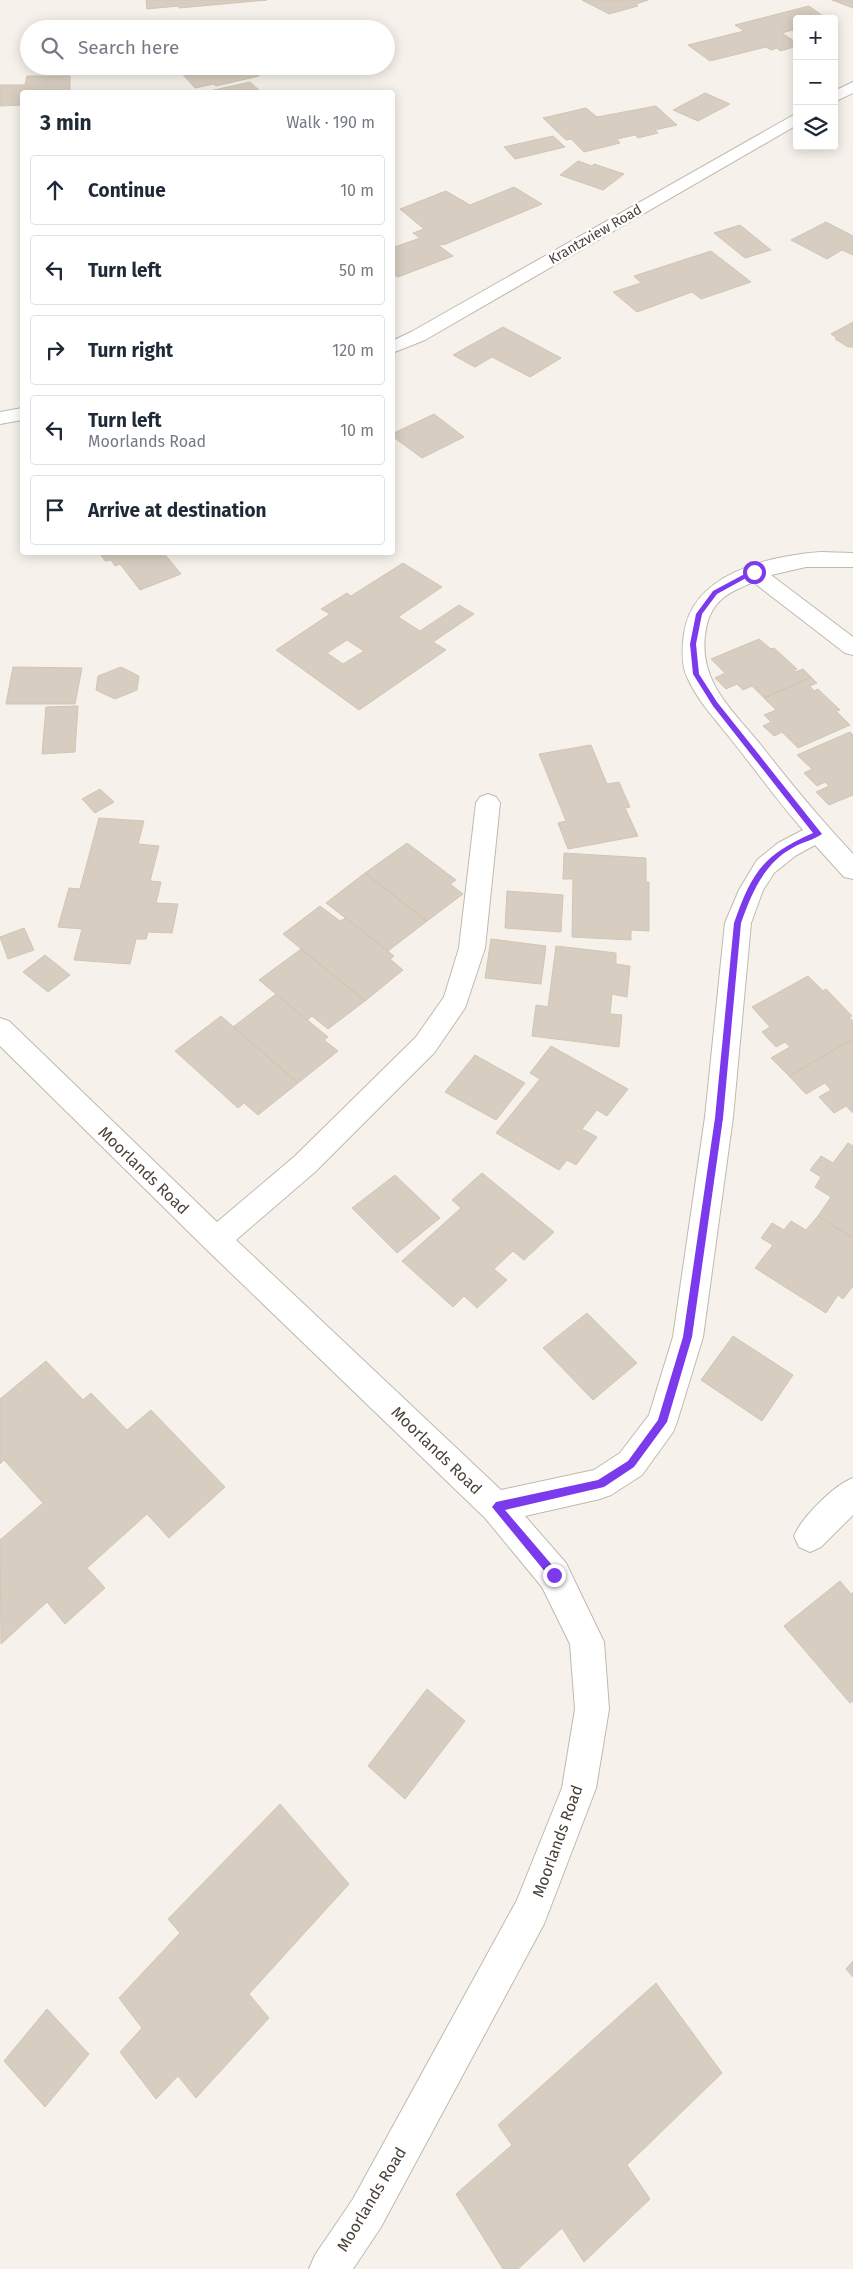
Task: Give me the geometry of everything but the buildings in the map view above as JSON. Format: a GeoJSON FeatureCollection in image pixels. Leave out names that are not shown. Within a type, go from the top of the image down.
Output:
{"type":"FeatureCollection","features":[{"type":"Feature","properties":{"kind":"street"},"geometry":{"type":"LineString","coordinates":[[838,95],[853,87]]}},
{"type":"Feature","properties":{"kind":"street","name":"Krantzview Road"},"geometry":{"type":"LineString","coordinates":[[395,347],[418,336],[793,120]]}},
{"type":"Feature","properties":{"kind":"street"},"geometry":{"type":"LineString","coordinates":[[0,418],[20,414]]}},
{"type":"Feature","properties":{"kind":"street"},"geometry":{"type":"LineString","coordinates":[[853,560],[829,558],[791,561],[754,572],[715,592],[699,614],[693,644],[696,674],[715,704],[818,834],[853,870]]}},
{"type":"Feature","properties":{"kind":"street"},"geometry":{"type":"LineString","coordinates":[[754,572],[853,648]]}},
{"type":"Feature","properties":{"kind":"street"},"geometry":{"type":"LineString","coordinates":[[216,1240],[305,1164],[418,1052],[456,1001],[472,948],[488,803]]}},
{"type":"Feature","properties":{"kind":"street"},"geometry":{"type":"LineString","coordinates":[[496,1507],[600,1484],[631,1464],[662,1422],[688,1337],[719,1118],[738,923],[748,895],[765,865],[790,846],[818,834]]}},
{"type":"Feature","properties":{"kind":"street","name":"Moorlands Road"},"geometry":{"type":"LineString","coordinates":[[0,1029],[216,1240],[496,1507],[554,1575],[587,1642],[592,1709],[579,1788],[531,1911],[367,2213],[329,2269]]}},
{"type":"Feature","properties":{"kind":"street"},"geometry":{"type":"LineString","coordinates":[[810,1536],[853,1493]]}},
{"type":"Feature","properties":{"kind":"route"},"geometry":{"type":"LineString","coordinates":[[554,1575],[496,1507],[600,1484],[631,1464],[662,1422],[688,1337],[719,1118],[738,923],[748,895],[765,865],[790,846],[818,834],[715,704],[696,674],[693,644],[699,614],[715,592],[754,572]]}}]}
